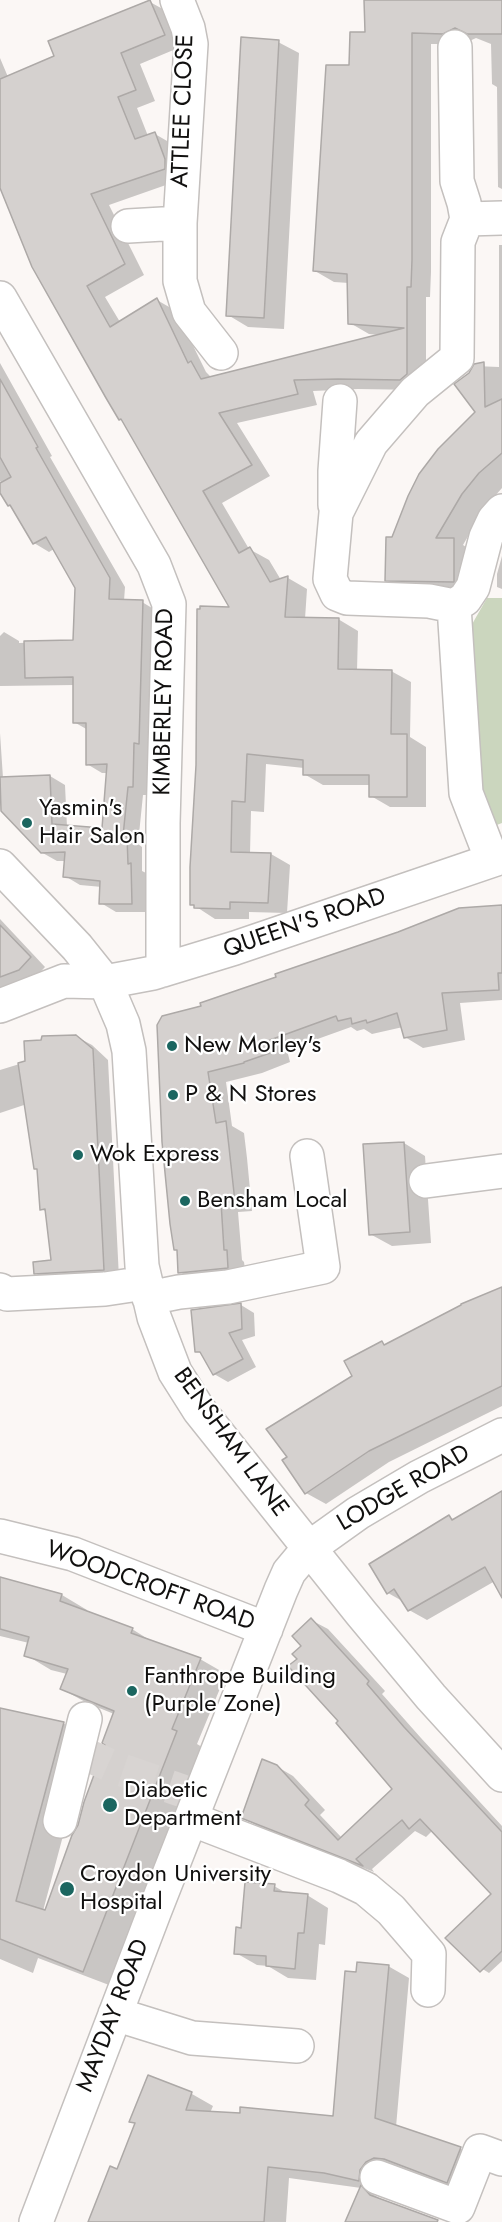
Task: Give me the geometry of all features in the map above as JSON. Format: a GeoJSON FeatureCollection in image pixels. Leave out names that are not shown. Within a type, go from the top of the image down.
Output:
{"type":"FeatureCollection","features":[{"type":"Feature","properties":{"kind":"street","name":"ATTLEE CLOSE"},"geometry":{"type":"LineString","coordinates":[[177,0],[188,27],[191,44],[180,223],[180,281],[189,312],[221,353]]}},
{"type":"Feature","properties":{"kind":"street"},"geometry":{"type":"LineString","coordinates":[[336,513],[371,443],[378,434],[415,392],[457,358],[458,242],[467,219],[457,181],[455,47]]}},
{"type":"Feature","properties":{"kind":"street"},"geometry":{"type":"LineString","coordinates":[[467,219],[502,218]]}},
{"type":"Feature","properties":{"kind":"street","name":"ATTLEE CLOSE"},"geometry":{"type":"LineString","coordinates":[[128,226],[180,223]]}},
{"type":"Feature","properties":{"kind":"street","name":"KIMBERLEY ROAD"},"geometry":{"type":"LineString","coordinates":[[0,298],[154,565],[169,604],[163,970]]}},
{"type":"Feature","properties":{"kind":"street"},"geometry":{"type":"LineString","coordinates":[[340,401],[335,471],[336,513],[330,579],[332,588],[338,594],[347,598],[429,601],[454,606],[465,599],[473,587],[486,537],[494,520],[502,511]]}},
{"type":"Feature","properties":{"kind":"street"},"geometry":{"type":"LineString","coordinates":[[454,606],[466,793],[497,858]]}},
{"type":"Feature","properties":{"kind":"street","name":"QUEEN'S ROAD"},"geometry":{"type":"LineString","coordinates":[[0,1006],[64,981],[105,982],[163,970],[236,948],[497,858]]}},
{"type":"Feature","properties":{"kind":"street","name":"BENSHAM LANE"},"geometry":{"type":"LineString","coordinates":[[0,866],[77,947],[105,982],[123,1024],[129,1051],[138,1223],[147,1291],[168,1358],[185,1390],[309,1548],[431,1697],[502,1775]]}},
{"type":"Feature","properties":{"kind":"street"},"geometry":{"type":"LineString","coordinates":[[0,1290],[7,1294],[105,1289],[179,1292],[228,1287],[323,1267],[307,1156]]}},
{"type":"Feature","properties":{"kind":"street"},"geometry":{"type":"LineString","coordinates":[[426,1180],[502,1171]]}},
{"type":"Feature","properties":{"kind":"street","name":"LODGE ROAD"},"geometry":{"type":"LineString","coordinates":[[309,1548],[358,1512],[419,1476],[502,1435]]}},
{"type":"Feature","properties":{"kind":"street","name":"WOODCROFT ROAD"},"geometry":{"type":"LineString","coordinates":[[0,1536],[73,1554],[266,1629]]}},
{"type":"Feature","properties":{"kind":"street","name":"MAYDAY ROAD"},"geometry":{"type":"LineString","coordinates":[[36,2222],[285,1581],[297,1561],[309,1548]]}},
{"type":"Feature","properties":{"kind":"street"},"geometry":{"type":"LineString","coordinates":[[60,1821],[85,1719]]}},
{"type":"Feature","properties":{"kind":"street"},"geometry":{"type":"LineString","coordinates":[[191,1819],[339,1876],[366,1889],[391,1910],[429,1954],[428,1990]]}},
{"type":"Feature","properties":{"kind":"street"},"geometry":{"type":"LineString","coordinates":[[115,2014],[192,2038],[297,2046]]}},
{"type":"Feature","properties":{"kind":"street"},"geometry":{"type":"LineString","coordinates":[[377,2177],[458,2207],[480,2151],[502,2159]]}},
{"type":"Feature","properties":{"kind":"green space"},"geometry":{"type":"Polygon","coordinates":[[[487,598],[502,598],[502,823],[494,826],[481,789],[471,626],[487,598]]]}},
{"type":"Feature","properties":{"kind":"building"},"geometry":{"type":"Polygon","coordinates":[[[150,0],[165,35],[121,53],[136,90],[118,97],[135,139],[155,132],[165,159],[165,169],[91,194],[125,264],[87,286],[110,327],[157,298],[188,363],[191,361],[201,379],[404,328],[348,324],[347,274],[313,271],[326,65],[349,65],[350,32],[365,32],[364,0],[502,0],[502,34],[467,34],[455,28],[443,34],[412,33],[412,260],[411,287],[407,287],[407,374],[400,380],[294,380],[298,394],[219,413],[252,465],[203,491],[239,553],[250,547],[270,582],[288,576],[285,617],[339,618],[338,669],[392,670],[391,734],[407,734],[407,797],[369,797],[369,775],[303,775],[303,760],[247,754],[245,802],[232,801],[231,852],[271,853],[268,903],[230,902],[230,909],[194,908],[194,905],[190,905],[196,765],[197,609],[200,609],[200,606],[229,607],[32,267],[0,188],[0,79],[54,56],[48,41],[150,0]]]}},
{"type":"Feature","properties":{"kind":"building"},"geometry":{"type":"Polygon","coordinates":[[[241,37],[279,40],[264,318],[226,316],[241,37]]]}},
{"type":"Feature","properties":{"kind":"building"},"geometry":{"type":"Polygon","coordinates":[[[484,362],[485,407],[502,399],[502,453],[479,473],[462,494],[436,538],[454,538],[454,582],[385,581],[386,537],[392,537],[419,474],[438,449],[475,412],[454,384],[469,373],[474,364],[484,362]]]}},
{"type":"Feature","properties":{"kind":"building"},"geometry":{"type":"Polygon","coordinates":[[[0,379],[38,447],[36,448],[110,578],[109,599],[143,600],[139,744],[134,743],[133,787],[128,787],[123,836],[127,836],[128,864],[131,863],[132,904],[99,904],[100,881],[63,877],[65,852],[41,853],[1,811],[0,777],[50,775],[52,824],[102,828],[107,764],[86,765],[86,723],[73,723],[73,677],[25,678],[24,641],[73,640],[75,588],[46,537],[33,544],[10,505],[8,506],[0,493],[0,483],[11,477],[0,457],[0,379]]]}},
{"type":"Feature","properties":{"kind":"building"},"geometry":{"type":"Polygon","coordinates":[[[502,905],[502,973],[498,973],[499,990],[442,993],[447,1030],[404,1038],[397,1013],[367,1023],[366,1020],[352,1024],[351,1018],[338,1021],[336,1016],[270,1040],[273,1052],[244,1063],[208,1072],[216,1123],[226,1121],[235,1202],[221,1202],[224,1250],[227,1250],[228,1268],[178,1273],[177,1250],[174,1250],[170,1224],[162,1142],[157,1025],[162,1016],[201,1006],[200,1003],[276,977],[275,974],[398,932],[459,908],[502,905]]]}},
{"type":"Feature","properties":{"kind":"building"},"geometry":{"type":"Polygon","coordinates":[[[0,925],[31,957],[19,970],[0,977],[0,925]]]}},
{"type":"Feature","properties":{"kind":"building"},"geometry":{"type":"Polygon","coordinates":[[[76,1035],[93,1049],[104,1270],[34,1274],[33,1262],[51,1260],[45,1209],[40,1210],[37,1169],[34,1169],[18,1063],[25,1061],[24,1041],[41,1040],[42,1036],[76,1035]]]}},
{"type":"Feature","properties":{"kind":"building"},"geometry":{"type":"Polygon","coordinates":[[[404,1142],[410,1232],[369,1235],[363,1144],[404,1142]]]}},
{"type":"Feature","properties":{"kind":"building"},"geometry":{"type":"Polygon","coordinates":[[[502,1287],[502,1386],[369,1451],[305,1494],[282,1460],[287,1457],[266,1429],[352,1376],[344,1361],[382,1341],[384,1345],[461,1304],[502,1287]]]}},
{"type":"Feature","properties":{"kind":"building"},"geometry":{"type":"Polygon","coordinates":[[[241,1303],[242,1329],[229,1333],[243,1359],[213,1375],[200,1352],[195,1352],[191,1310],[241,1303]]]}},
{"type":"Feature","properties":{"kind":"building"},"geometry":{"type":"Polygon","coordinates":[[[502,1491],[502,1598],[485,1567],[408,1611],[394,1589],[387,1594],[369,1564],[449,1515],[452,1520],[502,1491]]]}},
{"type":"Feature","properties":{"kind":"building"},"geometry":{"type":"Polygon","coordinates":[[[0,1577],[62,1594],[60,1601],[133,1628],[131,1633],[201,1658],[172,1729],[177,1731],[83,1972],[0,1939],[0,1708],[64,1722],[16,1901],[45,1910],[72,1835],[78,1825],[105,1745],[102,1743],[114,1711],[60,1689],[68,1669],[24,1656],[29,1637],[0,1629],[0,1577]]]}},
{"type":"Feature","properties":{"kind":"building"},"geometry":{"type":"Polygon","coordinates":[[[311,1618],[369,1681],[367,1684],[404,1727],[502,1832],[502,1951],[480,1972],[445,1938],[491,1894],[420,1819],[409,1829],[402,1820],[356,1859],[363,1866],[241,1818],[262,1759],[277,1765],[309,1800],[305,1805],[338,1840],[392,1789],[336,1723],[338,1721],[288,1666],[297,1659],[292,1654],[301,1646],[292,1636],[311,1618]]]}},
{"type":"Feature","properties":{"kind":"building"},"geometry":{"type":"Polygon","coordinates":[[[245,1882],[275,1884],[274,1891],[308,1894],[304,1933],[298,1933],[295,1969],[266,1966],[266,1956],[234,1954],[236,1927],[241,1928],[245,1882]]]}},
{"type":"Feature","properties":{"kind":"building"},"geometry":{"type":"Polygon","coordinates":[[[357,1962],[389,1965],[375,2118],[461,2147],[447,2183],[384,2159],[374,2158],[366,2162],[360,2170],[359,2181],[324,2173],[268,2167],[264,2222],[88,2222],[110,2166],[117,2169],[135,2123],[129,2122],[148,2075],[192,2092],[186,2110],[240,2113],[240,2107],[333,2116],[345,1971],[356,1972],[357,1962]]]}},
{"type":"Feature","properties":{"kind":"building"},"geometry":{"type":"Polygon","coordinates":[[[361,2185],[370,2195],[438,2220],[437,2222],[345,2222],[361,2185]]]}},
{"type":"Feature","properties":{"kind":"tunnel"},"geometry":{"type":"LineString","coordinates":[[78,1751],[116,1768],[200,1797]]}},
{"type":"Feature","properties":{"kind":"place","name":"Yasmin's Hair Salon"},"geometry":{"type":"Point","coordinates":[27,823]}},
{"type":"Feature","properties":{"kind":"place","name":"New Morley's"},"geometry":{"type":"Point","coordinates":[172,1046]}},
{"type":"Feature","properties":{"kind":"place","name":"P & N Stores"},"geometry":{"type":"Point","coordinates":[173,1095]}},
{"type":"Feature","properties":{"kind":"place","name":"Wok Express"},"geometry":{"type":"Point","coordinates":[78,1155]}},
{"type":"Feature","properties":{"kind":"place","name":"Bensham Local"},"geometry":{"type":"Point","coordinates":[185,1201]}},
{"type":"Feature","properties":{"kind":"place","name":"Fanthrope Building (Purple Zone)"},"geometry":{"type":"Point","coordinates":[132,1691]}},
{"type":"Feature","properties":{"kind":"place","name":"Diabetic Department"},"geometry":{"type":"Point","coordinates":[110,1805]}},
{"type":"Feature","properties":{"kind":"place","name":"Croydon University Hospital"},"geometry":{"type":"Point","coordinates":[67,1889]}}]}
